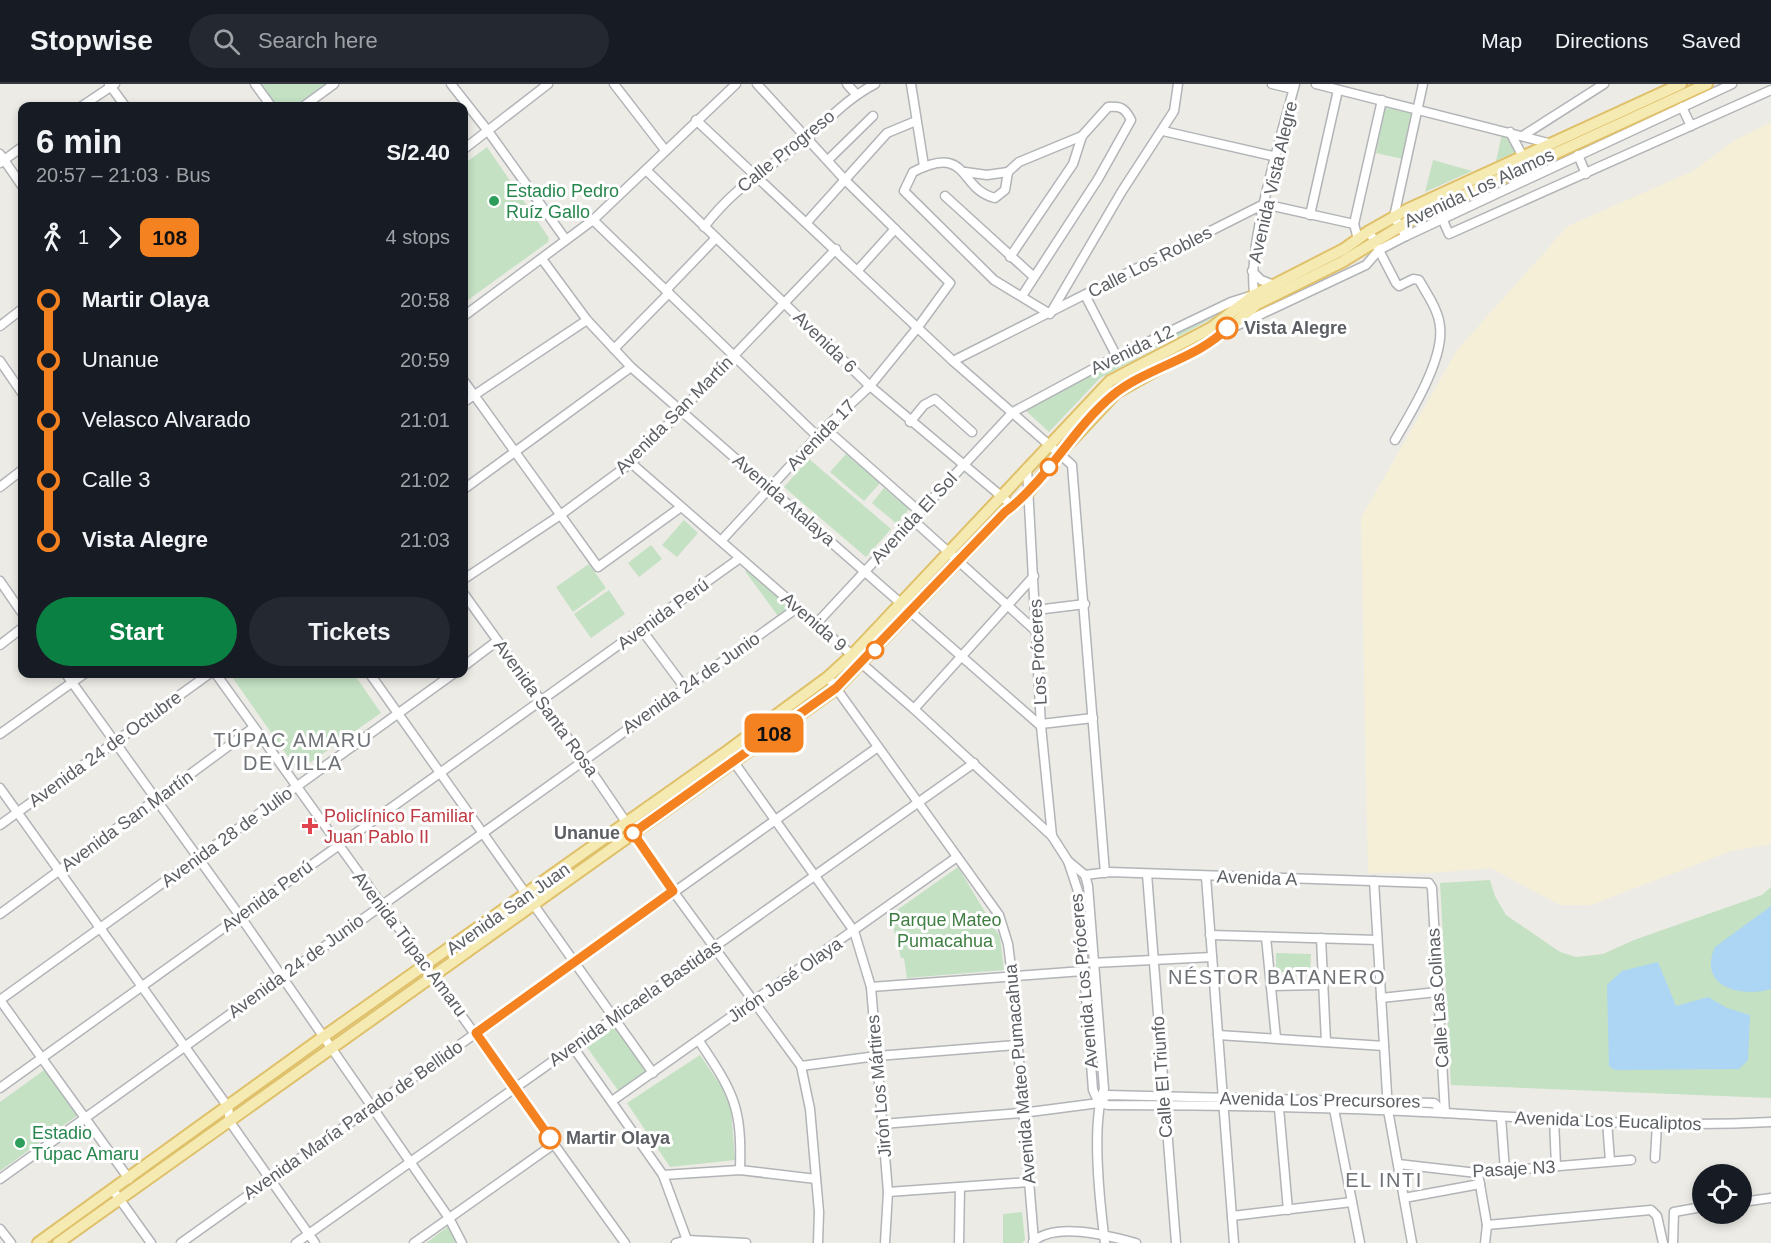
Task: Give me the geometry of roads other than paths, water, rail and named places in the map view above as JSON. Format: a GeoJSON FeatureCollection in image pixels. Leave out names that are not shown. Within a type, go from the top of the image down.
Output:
{"type":"FeatureCollection","features":[{"type":"Feature","properties":{"kind":"main road","name":"Avenida Los Alamos"},"geometry":{"type":"LineString","coordinates":[[1396,221],[1437,207],[1681,84]]}},
{"type":"Feature","properties":{"kind":"main road","name":"Avenida Los Alamos"},"geometry":{"type":"LineString","coordinates":[[1665,92],[1707,84]]}},
{"type":"Feature","properties":{"kind":"main road","name":"Avenida Los Alamos"},"geometry":{"type":"LineString","coordinates":[[1257,304],[1342,261],[1374,240],[1396,221],[1523,157],[1552,144],[1566,143]]}},
{"type":"Feature","properties":{"kind":"main road","name":"Avenida Los Alamos"},"geometry":{"type":"LineString","coordinates":[[1257,304],[1274,285],[1358,239],[1374,240]]}},
{"type":"Feature","properties":{"kind":"main road","name":"Avenida San Juan"},"geometry":{"type":"LineString","coordinates":[[630,828],[734,762],[836,688],[862,664],[958,561],[1028,493],[1059,454],[1116,393],[1223,333],[1257,304]]}},
{"type":"Feature","properties":{"kind":"main road","name":"Avenida San Juan"},"geometry":{"type":"LineString","coordinates":[[38,1243],[59,1240],[116,1195],[230,1122],[434,975],[530,900],[630,828],[828,677],[852,656],[1110,381],[1257,304]]}},
{"type":"Feature","properties":{"kind":"main road","name":"Avenida San Juan"},"geometry":{"type":"LineString","coordinates":[[116,1195],[129,1179],[323,1037],[530,900]]}},
{"type":"Feature","properties":{"kind":"street"},"geometry":{"type":"LineString","coordinates":[[255,84],[268,102]]}},
{"type":"Feature","properties":{"kind":"street"},"geometry":{"type":"LineString","coordinates":[[309,102],[334,84]]}},
{"type":"Feature","properties":{"kind":"street"},"geometry":{"type":"LineString","coordinates":[[451,84],[465,102]]}},
{"type":"Feature","properties":{"kind":"street"},"geometry":{"type":"LineString","coordinates":[[468,146],[548,84]]}},
{"type":"Feature","properties":{"kind":"street"},"geometry":{"type":"LineString","coordinates":[[614,84],[665,150]]}},
{"type":"Feature","properties":{"kind":"street"},"geometry":{"type":"LineString","coordinates":[[468,313],[593,220],[736,84]]}},
{"type":"Feature","properties":{"kind":"street"},"geometry":{"type":"LineString","coordinates":[[757,84],[846,181],[895,229],[858,270]]}},
{"type":"Feature","properties":{"kind":"street"},"geometry":{"type":"LineString","coordinates":[[847,84],[856,94]]}},
{"type":"Feature","properties":{"kind":"street","name":"Calle Progreso"},"geometry":{"type":"LineString","coordinates":[[704,227],[723,204],[753,175],[770,166],[807,137],[856,94],[875,84]]}},
{"type":"Feature","properties":{"kind":"street"},"geometry":{"type":"LineString","coordinates":[[911,84],[924,166]]}},
{"type":"Feature","properties":{"kind":"street"},"geometry":{"type":"LineString","coordinates":[[1082,136],[1019,162],[1008,172],[987,175],[966,172],[953,164],[924,166],[913,172],[906,181],[904,191],[909,199],[994,280],[1050,314],[1122,191],[1163,131],[1174,111],[1178,84]]}},
{"type":"Feature","properties":{"kind":"street"},"geometry":{"type":"LineString","coordinates":[[1272,84],[1294,87]]}},
{"type":"Feature","properties":{"kind":"street"},"geometry":{"type":"LineString","coordinates":[[1316,84],[1524,135],[1552,144]]}},
{"type":"Feature","properties":{"kind":"street"},"geometry":{"type":"LineString","coordinates":[[1406,236],[1396,221],[1422,84]]}},
{"type":"Feature","properties":{"kind":"street"},"geometry":{"type":"LineString","coordinates":[[1524,135],[1604,84]]}},
{"type":"Feature","properties":{"kind":"street"},"geometry":{"type":"LineString","coordinates":[[1395,440],[1422,394],[1440,337],[1440,326],[1419,280],[1413,279],[1399,286],[1374,240],[1406,236],[1732,84]]}},
{"type":"Feature","properties":{"kind":"street"},"geometry":{"type":"LineString","coordinates":[[88,102],[112,85],[123,102]]}},
{"type":"Feature","properties":{"kind":"street","name":"Avenida Vista Alegre"},"geometry":{"type":"LineString","coordinates":[[1257,304],[1252,271],[1264,204],[1294,87]]}},
{"type":"Feature","properties":{"kind":"street"},"geometry":{"type":"LineString","coordinates":[[1310,215],[1338,90]]}},
{"type":"Feature","properties":{"kind":"street"},"geometry":{"type":"LineString","coordinates":[[1437,207],[1449,234],[1771,90]]}},
{"type":"Feature","properties":{"kind":"street"},"geometry":{"type":"LineString","coordinates":[[1358,239],[1354,224],[1382,100]]}},
{"type":"Feature","properties":{"kind":"street"},"geometry":{"type":"LineString","coordinates":[[468,106],[566,240]]}},
{"type":"Feature","properties":{"kind":"street"},"geometry":{"type":"LineString","coordinates":[[1010,257],[1073,164],[1082,136],[1108,107],[1119,106],[1126,110],[1131,120],[1098,179],[1022,296]]}},
{"type":"Feature","properties":{"kind":"street"},"geometry":{"type":"LineString","coordinates":[[1682,107],[1691,126]]}},
{"type":"Feature","properties":{"kind":"street"},"geometry":{"type":"LineString","coordinates":[[828,160],[873,116]]}},
{"type":"Feature","properties":{"kind":"street"},"geometry":{"type":"LineString","coordinates":[[696,120],[753,175],[836,249],[952,361],[1013,412],[1073,467],[1105,873]]}},
{"type":"Feature","properties":{"kind":"street"},"geometry":{"type":"LineString","coordinates":[[807,222],[887,133],[916,121]]}},
{"type":"Feature","properties":{"kind":"street"},"geometry":{"type":"LineString","coordinates":[[1163,131],[1277,157]]}},
{"type":"Feature","properties":{"kind":"street"},"geometry":{"type":"LineString","coordinates":[[1510,132],[1523,157]]}},
{"type":"Feature","properties":{"kind":"street"},"geometry":{"type":"LineString","coordinates":[[1566,143],[1586,174]]}},
{"type":"Feature","properties":{"kind":"street"},"geometry":{"type":"LineString","coordinates":[[18,149],[1,159],[18,181]]}},
{"type":"Feature","properties":{"kind":"street","name":"Avenida 6"},"geometry":{"type":"LineString","coordinates":[[646,170],[870,386],[910,422],[1013,506]]}},
{"type":"Feature","properties":{"kind":"street"},"geometry":{"type":"LineString","coordinates":[[966,172],[972,185],[984,194],[995,198],[1005,190],[1008,172]]}},
{"type":"Feature","properties":{"kind":"street"},"geometry":{"type":"LineString","coordinates":[[945,195],[1034,277]]}},
{"type":"Feature","properties":{"kind":"street"},"geometry":{"type":"LineString","coordinates":[[1264,204],[1354,224]]}},
{"type":"Feature","properties":{"kind":"street","name":"Calle Los Robles"},"geometry":{"type":"LineString","coordinates":[[952,361],[1050,314],[1264,204]]}},
{"type":"Feature","properties":{"kind":"street"},"geometry":{"type":"LineString","coordinates":[[593,220],[817,436]]}},
{"type":"Feature","properties":{"kind":"street","name":"Avenida 17"},"geometry":{"type":"LineString","coordinates":[[720,541],[817,436],[870,386],[950,283],[895,229]]}},
{"type":"Feature","properties":{"kind":"street"},"geometry":{"type":"LineString","coordinates":[[615,349],[716,238]]}},
{"type":"Feature","properties":{"kind":"street","name":"Avenida San Martín"},"geometry":{"type":"LineString","coordinates":[[468,576],[559,516],[631,463],[836,249]]}},
{"type":"Feature","properties":{"kind":"street","name":"Avenida Atalaya"},"geometry":{"type":"LineString","coordinates":[[542,259],[587,320],[631,367],[1041,725]]}},
{"type":"Feature","properties":{"kind":"street"},"geometry":{"type":"LineString","coordinates":[[1252,271],[1261,280],[1274,285]]}},
{"type":"Feature","properties":{"kind":"street"},"geometry":{"type":"LineString","coordinates":[[1085,295],[1117,357]]}},
{"type":"Feature","properties":{"kind":"street","name":"Avenida 12"},"geometry":{"type":"LineString","coordinates":[[1013,412],[1117,357],[1231,302],[1257,304]]}},
{"type":"Feature","properties":{"kind":"street"},"geometry":{"type":"LineString","coordinates":[[0,326],[18,312]]}},
{"type":"Feature","properties":{"kind":"street"},"geometry":{"type":"LineString","coordinates":[[468,399],[587,320]]}},
{"type":"Feature","properties":{"kind":"street"},"geometry":{"type":"LineString","coordinates":[[0,361],[18,387]]}},
{"type":"Feature","properties":{"kind":"street"},"geometry":{"type":"LineString","coordinates":[[468,486],[631,367]]}},
{"type":"Feature","properties":{"kind":"street"},"geometry":{"type":"LineString","coordinates":[[468,387],[598,567],[681,507]]}},
{"type":"Feature","properties":{"kind":"street"},"geometry":{"type":"LineString","coordinates":[[910,422],[924,405],[935,399],[972,432]]}},
{"type":"Feature","properties":{"kind":"street","name":"Avenida El Sol"},"geometry":{"type":"LineString","coordinates":[[816,624],[1013,412]]}},
{"type":"Feature","properties":{"kind":"street"},"geometry":{"type":"LineString","coordinates":[[825,428],[920,512]]}},
{"type":"Feature","properties":{"kind":"street","name":"Avenida 9"},"geometry":{"type":"LineString","coordinates":[[631,463],[974,762],[1052,836],[1068,861]]}},
{"type":"Feature","properties":{"kind":"street","name":"Los Próceres"},"geometry":{"type":"LineString","coordinates":[[1027,467],[1038,633],[1041,725],[1052,836]]}},
{"type":"Feature","properties":{"kind":"street"},"geometry":{"type":"LineString","coordinates":[[0,486],[18,473]]}},
{"type":"Feature","properties":{"kind":"street"},"geometry":{"type":"LineString","coordinates":[[913,520],[1038,633]]}},
{"type":"Feature","properties":{"kind":"street","name":"Avenida Perú"},"geometry":{"type":"LineString","coordinates":[[0,1088],[740,558]]}},
{"type":"Feature","properties":{"kind":"street"},"geometry":{"type":"LineString","coordinates":[[914,709],[1006,604],[1034,576]]}},
{"type":"Feature","properties":{"kind":"street"},"geometry":{"type":"LineString","coordinates":[[0,581],[18,607]]}},
{"type":"Feature","properties":{"kind":"street","name":"Avenida Santa Rosa"},"geometry":{"type":"LineString","coordinates":[[468,600],[583,759],[673,891],[716,946],[801,1066]]}},
{"type":"Feature","properties":{"kind":"street"},"geometry":{"type":"LineString","coordinates":[[1036,610],[1085,604]]}},
{"type":"Feature","properties":{"kind":"street","name":"Avenida 24 de Junio"},"geometry":{"type":"LineString","coordinates":[[0,1179],[583,759],[797,608]]}},
{"type":"Feature","properties":{"kind":"street"},"geometry":{"type":"LineString","coordinates":[[641,629],[685,688]]}},
{"type":"Feature","properties":{"kind":"street"},"geometry":{"type":"LineString","coordinates":[[0,645],[18,631]]}},
{"type":"Feature","properties":{"kind":"street"},"geometry":{"type":"LineString","coordinates":[[468,663],[497,641]]}},
{"type":"Feature","properties":{"kind":"street","name":"Avenida Mateo Pumacahua"},"geometry":{"type":"LineString","coordinates":[[828,677],[999,915],[1007,936],[1033,1242]]}},
{"type":"Feature","properties":{"kind":"street"},"geometry":{"type":"LineString","coordinates":[[69,678],[158,800],[332,1048],[449,1218],[462,1243]]}},
{"type":"Feature","properties":{"kind":"street"},"geometry":{"type":"LineString","coordinates":[[0,734],[78,678]]}},
{"type":"Feature","properties":{"kind":"street","name":"Avenida 24 de Octubre"},"geometry":{"type":"LineString","coordinates":[[0,825],[203,678]]}},
{"type":"Feature","properties":{"kind":"street","name":"Avenida Túpac Amaru"},"geometry":{"type":"LineString","coordinates":[[219,678],[625,1243]]}},
{"type":"Feature","properties":{"kind":"street"},"geometry":{"type":"LineString","coordinates":[[373,678],[653,1073]]}},
{"type":"Feature","properties":{"kind":"street","name":"Avenida 28 de Julio"},"geometry":{"type":"LineString","coordinates":[[0,1000],[448,678]]}},
{"type":"Feature","properties":{"kind":"street"},"geometry":{"type":"LineString","coordinates":[[1041,725],[1093,718]]}},
{"type":"Feature","properties":{"kind":"street","name":"Avenida San Martín"},"geometry":{"type":"LineString","coordinates":[[0,914],[253,728]]}},
{"type":"Feature","properties":{"kind":"street","name":"Avenida María Parado de Bellido"},"geometry":{"type":"LineString","coordinates":[[181,1243],[370,1106],[878,747]]}},
{"type":"Feature","properties":{"kind":"street","name":"Jirón Los Mártires"},"geometry":{"type":"LineString","coordinates":[[726,753],[854,931],[871,987],[888,1192],[885,1243]]}},
{"type":"Feature","properties":{"kind":"street","name":"Avenida Micaela Bastidas"},"geometry":{"type":"LineString","coordinates":[[297,1243],[974,762]]}},
{"type":"Feature","properties":{"kind":"street"},"geometry":{"type":"LineString","coordinates":[[0,788],[186,1045],[228,1107],[230,1122],[315,1243]]}},
{"type":"Feature","properties":{"kind":"street","name":"Jirón José Olaya"},"geometry":{"type":"LineString","coordinates":[[612,1101],[957,857]]}},
{"type":"Feature","properties":{"kind":"street","name":"Avenida Los Próceres"},"geometry":{"type":"LineString","coordinates":[[1068,861],[1085,874],[1104,1089],[1099,1103],[1097,1129],[1103,1240]]}},
{"type":"Feature","properties":{"kind":"street","name":"Avenida Los Próceres"},"geometry":{"type":"LineString","coordinates":[[1068,861],[1078,891],[1093,1090],[1099,1103]]}},
{"type":"Feature","properties":{"kind":"street","name":"Avenida A"},"geometry":{"type":"LineString","coordinates":[[1085,874],[1429,883]]}},
{"type":"Feature","properties":{"kind":"street","name":"Calle El Triunfo"},"geometry":{"type":"LineString","coordinates":[[1147,874],[1176,1243]]}},
{"type":"Feature","properties":{"kind":"street"},"geometry":{"type":"LineString","coordinates":[[1206,877],[1234,1243]]}},
{"type":"Feature","properties":{"kind":"street"},"geometry":{"type":"LineString","coordinates":[[1374,881],[1388,1106],[1412,1243]]}},
{"type":"Feature","properties":{"kind":"street","name":"Calle Las Colinas"},"geometry":{"type":"LineString","coordinates":[[1429,883],[1432,888],[1445,1113]]}},
{"type":"Feature","properties":{"kind":"street"},"geometry":{"type":"LineString","coordinates":[[1210,935],[1377,940]]}},
{"type":"Feature","properties":{"kind":"street"},"geometry":{"type":"LineString","coordinates":[[1266,937],[1276,1038]]}},
{"type":"Feature","properties":{"kind":"street"},"geometry":{"type":"LineString","coordinates":[[1321,938],[1326,1042]]}},
{"type":"Feature","properties":{"kind":"street"},"geometry":{"type":"LineString","coordinates":[[1093,963],[1212,957]]}},
{"type":"Feature","properties":{"kind":"street"},"geometry":{"type":"LineString","coordinates":[[871,987],[1083,971]]}},
{"type":"Feature","properties":{"kind":"street"},"geometry":{"type":"LineString","coordinates":[[1271,986],[1323,985]]}},
{"type":"Feature","properties":{"kind":"street"},"geometry":{"type":"LineString","coordinates":[[1381,998],[1437,992]]}},
{"type":"Feature","properties":{"kind":"street"},"geometry":{"type":"LineString","coordinates":[[0,1000],[129,1179]]}},
{"type":"Feature","properties":{"kind":"street"},"geometry":{"type":"LineString","coordinates":[[1218,1035],[1384,1046]]}},
{"type":"Feature","properties":{"kind":"street"},"geometry":{"type":"LineString","coordinates":[[699,1041],[733,1095],[741,1139],[740,1170]]}},
{"type":"Feature","properties":{"kind":"street"},"geometry":{"type":"LineString","coordinates":[[818,1243],[816,1179],[810,1110],[801,1066],[877,1056],[1016,1045]]}},
{"type":"Feature","properties":{"kind":"street"},"geometry":{"type":"LineString","coordinates":[[573,1047],[663,1175],[687,1240]]}},
{"type":"Feature","properties":{"kind":"street","name":"Avenida Los Precursores"},"geometry":{"type":"LineString","coordinates":[[882,1124],[1022,1113],[1099,1103],[1107,1095],[1164,1101],[1388,1106]]}},
{"type":"Feature","properties":{"kind":"street","name":"Avenida Los Precursores"},"geometry":{"type":"LineString","coordinates":[[1223,1102],[1279,1108],[1334,1109],[1434,1103],[1445,1113]]}},
{"type":"Feature","properties":{"kind":"street"},"geometry":{"type":"LineString","coordinates":[[1279,1108],[1287,1210]]}},
{"type":"Feature","properties":{"kind":"street"},"geometry":{"type":"LineString","coordinates":[[1334,1109],[1360,1243]]}},
{"type":"Feature","properties":{"kind":"street","name":"Avenida Los Eucaliptos"},"geometry":{"type":"LineString","coordinates":[[1445,1113],[1657,1125],[1707,1126],[1771,1122]]}},
{"type":"Feature","properties":{"kind":"street"},"geometry":{"type":"LineString","coordinates":[[1501,1117],[1505,1171]]}},
{"type":"Feature","properties":{"kind":"street"},"geometry":{"type":"LineString","coordinates":[[1554,1119],[1556,1166]]}},
{"type":"Feature","properties":{"kind":"street"},"geometry":{"type":"LineString","coordinates":[[1607,1122],[1610,1161]]}},
{"type":"Feature","properties":{"kind":"street"},"geometry":{"type":"LineString","coordinates":[[1656,1158],[1657,1125]]}},
{"type":"Feature","properties":{"kind":"street"},"geometry":{"type":"LineString","coordinates":[[414,1243],[554,1144]]}},
{"type":"Feature","properties":{"kind":"street","name":"Pasaje N3"},"geometry":{"type":"LineString","coordinates":[[1398,1164],[1477,1173],[1631,1161]]}},
{"type":"Feature","properties":{"kind":"street"},"geometry":{"type":"LineString","coordinates":[[663,1175],[740,1170],[816,1179]]}},
{"type":"Feature","properties":{"kind":"street"},"geometry":{"type":"LineString","coordinates":[[1477,1173],[1487,1225],[1485,1243]]}},
{"type":"Feature","properties":{"kind":"street"},"geometry":{"type":"LineString","coordinates":[[888,1192],[1029,1182]]}},
{"type":"Feature","properties":{"kind":"street"},"geometry":{"type":"LineString","coordinates":[[1404,1198],[1442,1193],[1479,1184]]}},
{"type":"Feature","properties":{"kind":"street"},"geometry":{"type":"LineString","coordinates":[[959,1243],[960,1187]]}},
{"type":"Feature","properties":{"kind":"street"},"geometry":{"type":"LineString","coordinates":[[116,1195],[152,1243]]}},
{"type":"Feature","properties":{"kind":"street"},"geometry":{"type":"LineString","coordinates":[[1752,1201],[1771,1198]]}},
{"type":"Feature","properties":{"kind":"street"},"geometry":{"type":"LineString","coordinates":[[1232,1216],[1352,1202]]}},
{"type":"Feature","properties":{"kind":"street"},"geometry":{"type":"LineString","coordinates":[[1673,1243],[1674,1212],[1692,1209]]}},
{"type":"Feature","properties":{"kind":"street"},"geometry":{"type":"LineString","coordinates":[[1487,1225],[1651,1210],[1657,1216],[1662,1243]]}},
{"type":"Feature","properties":{"kind":"street"},"geometry":{"type":"LineString","coordinates":[[0,1229],[11,1243]]}},
{"type":"Feature","properties":{"kind":"street"},"geometry":{"type":"LineString","coordinates":[[1033,1242],[1042,1234],[1071,1232],[1103,1240],[1136,1243]]}},
{"type":"Feature","properties":{"kind":"street"},"geometry":{"type":"LineString","coordinates":[[676,1243],[687,1240],[746,1243]]}},
{"type":"Feature","properties":{"kind":"water"},"geometry":{"type":"Polygon","coordinates":[[[1771,906],[1771,989],[1747,992],[1725,986],[1712,972],[1711,961],[1715,947],[1771,906]]]}},
{"type":"Feature","properties":{"kind":"water"},"geometry":{"type":"Polygon","coordinates":[[[1658,962],[1676,1006],[1708,997],[1727,1008],[1750,1015],[1748,1060],[1739,1069],[1615,1070],[1609,1066],[1607,985],[1622,971],[1658,962]]]}},
{"type":"Feature","properties":{"kind":"place","name":"Estadio Pedro Ruíz Gallo"},"geometry":{"type":"Point","coordinates":[494,201]}},
{"type":"Feature","properties":{"kind":"place","name":"Vista Alegre"},"geometry":{"type":"Point","coordinates":[1227,328]}},
{"type":"Feature","properties":{"kind":"place","name":"Policlínico Familiar Juan Pablo II"},"geometry":{"type":"Point","coordinates":[310,826]}},
{"type":"Feature","properties":{"kind":"place","name":"Unanue"},"geometry":{"type":"Point","coordinates":[633,833]}},
{"type":"Feature","properties":{"kind":"place","name":"Martir Olaya"},"geometry":{"type":"Point","coordinates":[550,1138]}},
{"type":"Feature","properties":{"kind":"place","name":"Estadio Túpac Amaru"},"geometry":{"type":"Point","coordinates":[20,1143]}},
{"type":"Feature","properties":{"kind":"district","name":"TÚPAC AMARU DE VILLA"},"geometry":{"type":"Point","coordinates":[293,752]}},
{"type":"Feature","properties":{"kind":"district","name":"NÉSTOR BATANERO"},"geometry":{"type":"Point","coordinates":[1277,977]}},
{"type":"Feature","properties":{"kind":"district","name":"EL INTI"},"geometry":{"type":"Point","coordinates":[1384,1180]}},
{"type":"Feature","properties":{"kind":"park label","name":"Parque Mateo Pumacahua"},"geometry":{"type":"Point","coordinates":[945,930]}}]}
